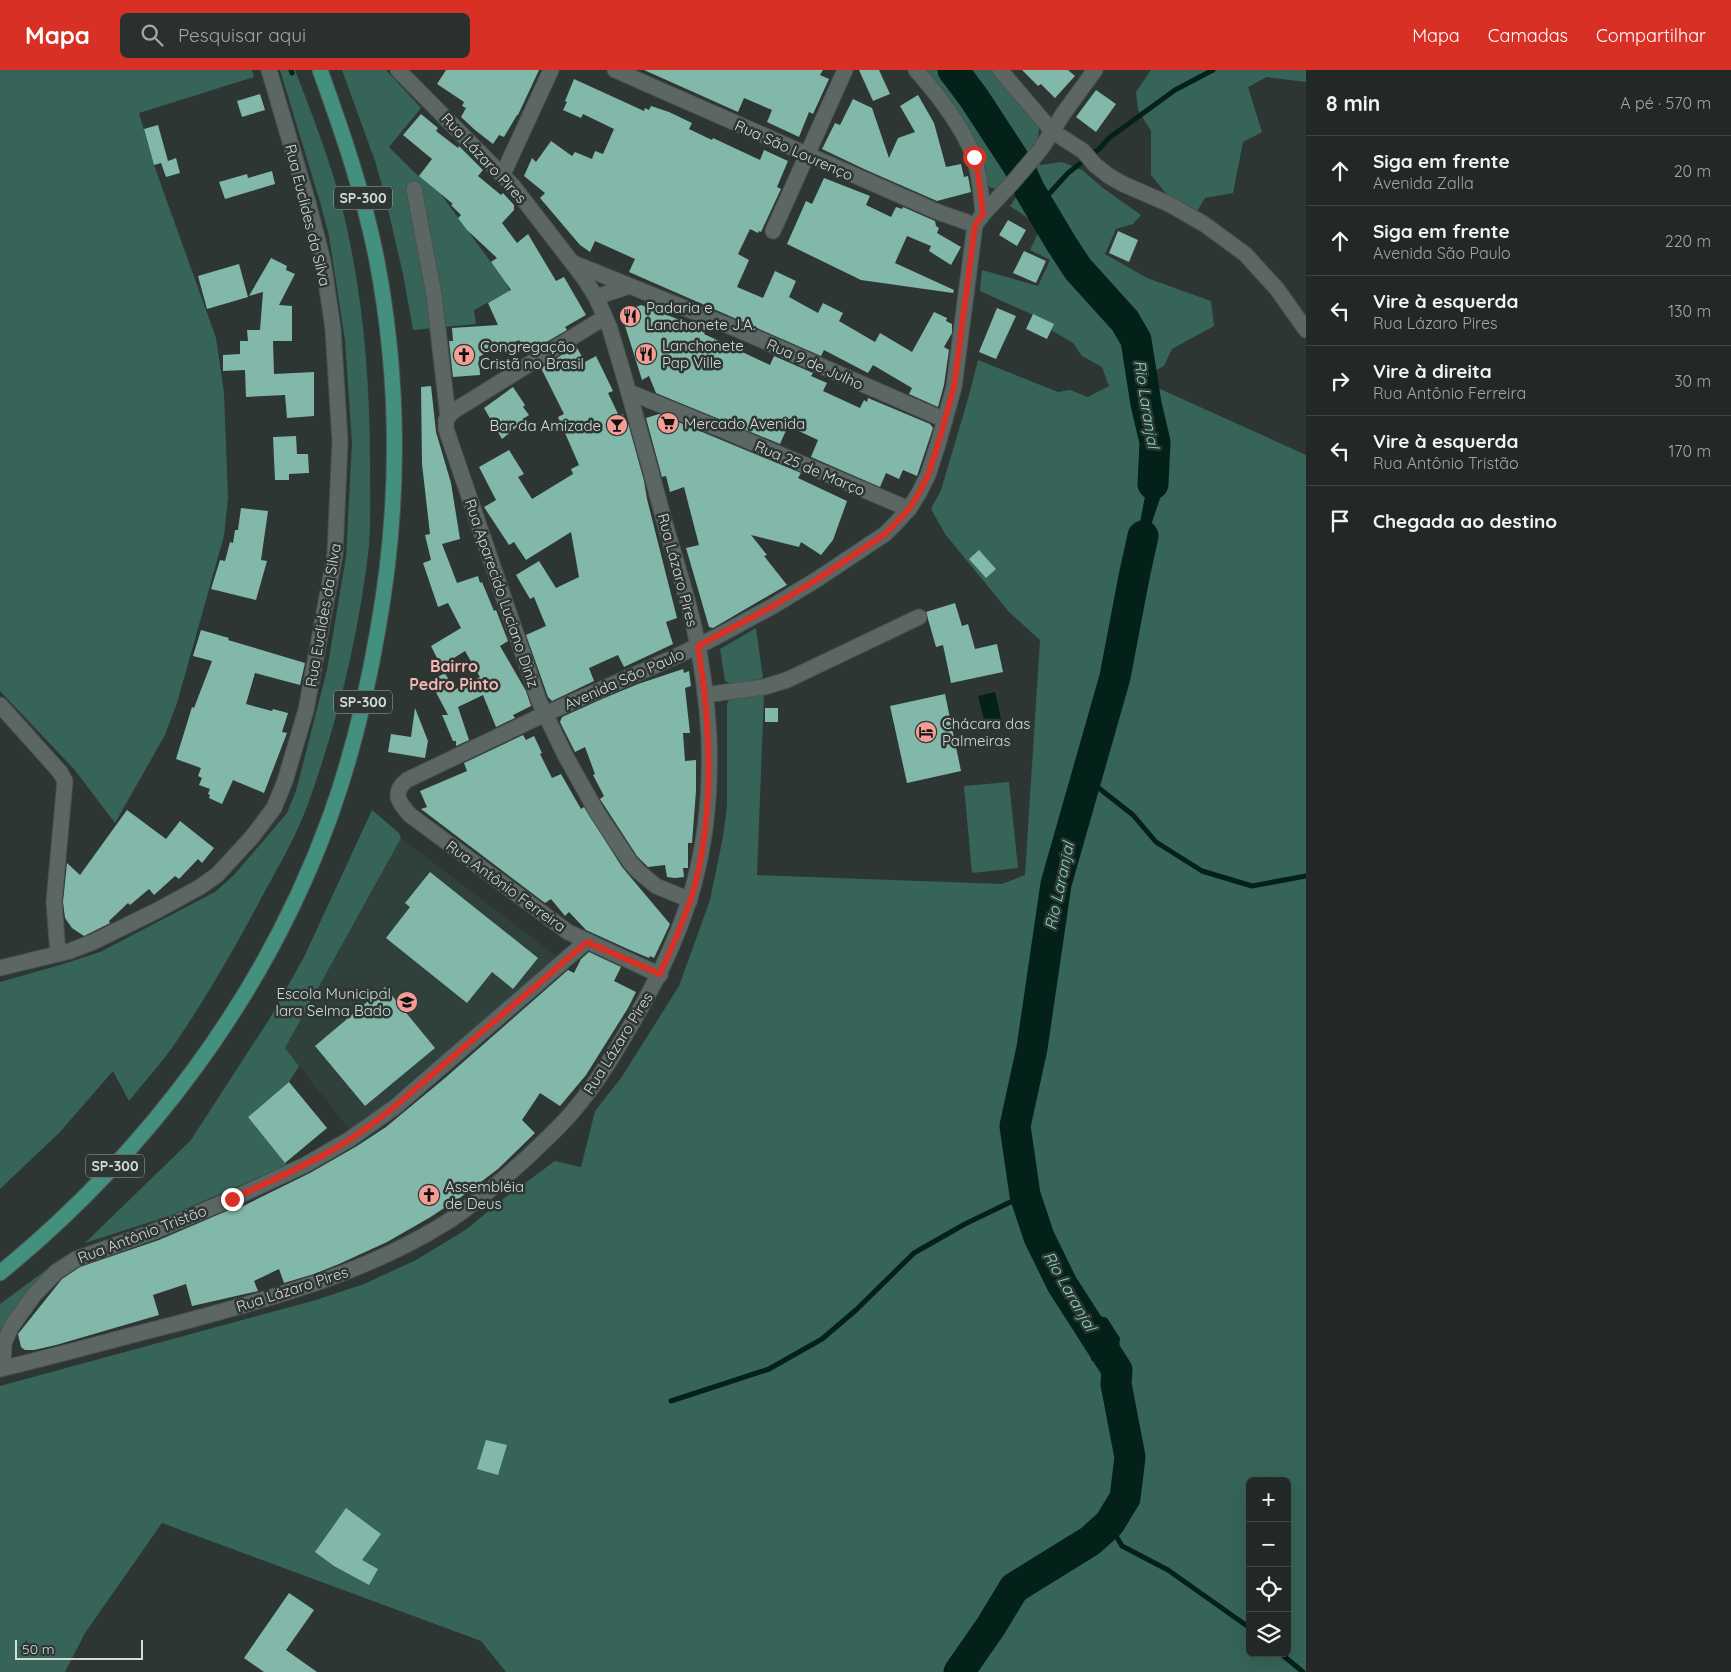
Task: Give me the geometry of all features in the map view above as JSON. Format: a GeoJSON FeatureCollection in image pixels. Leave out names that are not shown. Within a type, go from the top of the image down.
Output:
{"type":"FeatureCollection","features":[{"type":"Feature","properties":{"kind":"main road","name":"SP-300"},"geometry":{"type":"LineString","coordinates":[[0,1273],[56,1226],[106,1176],[153,1123],[191,1074],[236,1008],[272,946],[303,883],[330,817],[352,749],[369,681],[386,586],[392,531],[394,471],[393,391],[387,330],[376,259],[362,194],[320,70]]}},
{"type":"Feature","properties":{"kind":"street","name":"Rua Euclides da Silva"},"geometry":{"type":"LineString","coordinates":[[0,968],[70,951],[110,935],[158,910],[217,875],[252,837],[274,808],[285,781],[306,710],[335,554],[339,432],[333,329],[323,261],[269,70]]}},
{"type":"Feature","properties":{"kind":"street","name":"Rua Lázaro Pires"},"geometry":{"type":"LineString","coordinates":[[1,1369],[304,1288],[387,1254],[447,1222],[499,1182],[575,1110],[622,1040],[660,974],[690,900],[699,868],[707,805],[709,738],[698,646],[692,618],[629,392],[605,317],[596,297],[573,263],[503,174],[398,70]]}},
{"type":"Feature","properties":{"kind":"street"},"geometry":{"type":"LineString","coordinates":[[503,174],[551,70]]}},
{"type":"Feature","properties":{"kind":"street","name":"Rua São Lourenço"},"geometry":{"type":"LineString","coordinates":[[615,70],[938,212],[979,220]]}},
{"type":"Feature","properties":{"kind":"street"},"geometry":{"type":"LineString","coordinates":[[773,232],[845,70]]}},
{"type":"Feature","properties":{"kind":"street","name":"Avenida São Paulo"},"geometry":{"type":"LineString","coordinates":[[398,791],[407,780],[545,714],[698,646],[773,606],[885,534],[909,509],[928,475],[957,372],[979,220],[978,173],[968,144],[941,102],[916,70]]}},
{"type":"Feature","properties":{"kind":"street"},"geometry":{"type":"LineString","coordinates":[[1000,70],[1052,131],[1083,151],[1095,165],[1123,184],[1169,204],[1204,224],[1245,254],[1276,289],[1306,330]]}},
{"type":"Feature","properties":{"kind":"street"},"geometry":{"type":"LineString","coordinates":[[979,220],[1034,158],[1095,70]]}},
{"type":"Feature","properties":{"kind":"street","name":"Rua Aparecido Luciano Diniz"},"geometry":{"type":"LineString","coordinates":[[414,189],[434,295],[448,417],[446,424],[449,438],[539,701],[589,799],[630,862],[656,886],[690,900]]}},
{"type":"Feature","properties":{"kind":"street","name":"Rua 9 de Julho"},"geometry":{"type":"LineString","coordinates":[[573,263],[734,328],[945,420]]}},
{"type":"Feature","properties":{"kind":"street"},"geometry":{"type":"LineString","coordinates":[[596,297],[630,286]]}},
{"type":"Feature","properties":{"kind":"street"},"geometry":{"type":"LineString","coordinates":[[448,417],[452,412],[605,317]]}},
{"type":"Feature","properties":{"kind":"street","name":"Rua 25 de Março"},"geometry":{"type":"LineString","coordinates":[[629,392],[909,509]]}},
{"type":"Feature","properties":{"kind":"street"},"geometry":{"type":"LineString","coordinates":[[705,695],[764,687],[787,680],[919,617]]}},
{"type":"Feature","properties":{"kind":"street"},"geometry":{"type":"LineString","coordinates":[[0,705],[60,772],[65,781],[54,902],[58,954]]}},
{"type":"Feature","properties":{"kind":"street","name":"Rua Antônio Ferreira"},"geometry":{"type":"LineString","coordinates":[[398,791],[400,805],[410,815],[568,932],[660,974]]}},
{"type":"Feature","properties":{"kind":"street","name":"Rua Antônio Tristão"},"geometry":{"type":"LineString","coordinates":[[1,1369],[4,1343],[11,1327],[34,1295],[56,1272],[76,1259],[155,1231],[232,1199],[305,1165],[350,1139],[394,1107],[587,942]]}},
{"type":"Feature","properties":{"kind":"shaded area"},"geometry":{"type":"Polygon","coordinates":[[[0,70],[252,70],[254,77],[139,113],[154,165],[216,338],[224,393],[228,498],[224,536],[177,703],[165,735],[115,823],[74,769],[0,691],[0,70]]]}},
{"type":"Feature","properties":{"kind":"shaded area"},"geometry":{"type":"Polygon","coordinates":[[[280,70],[295,70],[313,116],[339,195],[354,261],[363,328],[370,429],[370,536],[359,612],[338,709],[319,773],[299,826],[232,951],[174,1045],[129,1101],[113,1071],[60,1132],[0,1189],[0,982],[100,952],[215,892],[235,874],[287,813],[296,791],[327,670],[346,557],[352,443],[345,340],[329,236],[280,70]]]}},
{"type":"Feature","properties":{"kind":"shaded area"},"geometry":{"type":"Polygon","coordinates":[[[342,70],[386,70],[421,108],[389,147],[414,172],[440,193],[504,280],[510,291],[474,310],[476,324],[413,330],[403,274],[384,192],[375,161],[342,70]]]}},
{"type":"Feature","properties":{"kind":"shaded area"},"geometry":{"type":"Polygon","coordinates":[[[922,70],[994,70],[1038,125],[1038,137],[1029,154],[1041,165],[1062,162],[1082,170],[1103,188],[1141,215],[1133,224],[1116,229],[1105,254],[1147,278],[1211,301],[1214,326],[1172,349],[1164,366],[1138,379],[1306,455],[1306,1672],[506,1672],[481,1641],[162,1523],[85,1633],[65,1672],[0,1672],[0,1386],[316,1300],[364,1284],[416,1260],[467,1229],[499,1202],[555,1161],[581,1167],[595,1111],[621,1078],[679,986],[710,900],[723,837],[727,806],[727,704],[729,700],[764,694],[757,875],[1002,884],[1025,875],[1040,640],[1009,612],[945,534],[931,509],[941,490],[978,360],[1058,392],[1070,390],[1088,397],[1109,386],[1102,367],[1082,356],[1073,343],[1051,330],[1053,324],[980,291],[982,270],[1038,286],[1050,260],[1030,250],[1041,227],[1010,206],[1022,189],[1010,178],[998,189],[991,188],[922,70]]]}},
{"type":"Feature","properties":{"kind":"shaded area"},"geometry":{"type":"Polygon","coordinates":[[[1151,70],[1306,70],[1306,82],[1267,77],[1248,87],[1262,132],[1243,142],[1233,193],[1205,198],[1196,213],[1168,196],[1151,175],[1151,131],[1138,110],[1136,92],[1151,70]]]}},
{"type":"Feature","properties":{"kind":"shaded area"},"geometry":{"type":"Polygon","coordinates":[[[756,628],[763,678],[732,684],[725,681],[720,649],[756,628]]]}},
{"type":"Feature","properties":{"kind":"shaded area"},"geometry":{"type":"Polygon","coordinates":[[[1009,782],[1018,868],[972,873],[964,786],[1009,782]]]}},
{"type":"Feature","properties":{"kind":"shaded area"},"geometry":{"type":"Polygon","coordinates":[[[372,810],[399,833],[401,838],[285,1048],[299,1066],[289,1082],[248,1117],[287,1165],[169,1216],[85,1243],[191,1140],[270,1018],[304,957],[372,810]]]}},
{"type":"Feature","properties":{"kind":"shaded area","name":"Escola Municipal Iara Selma Bado"},"geometry":{"type":"Polygon","coordinates":[[[401,838],[556,956],[439,1059],[372,1114],[349,1129],[285,1048],[401,838]]]}},
{"type":"Feature","properties":{"kind":"shaded area"},"geometry":{"type":"Polygon","coordinates":[[[57,1262],[48,1270],[0,1331],[0,1304],[57,1262]]]}},
{"type":"Feature","properties":{"kind":"water"},"geometry":{"type":"Polygon","coordinates":[[[1148,440],[1163,445],[1164,486],[1134,577],[1138,533],[1146,491],[1148,440]]]}},
{"type":"Feature","properties":{"kind":"water"},"geometry":{"type":"Polygon","coordinates":[[[995,692],[1003,727],[987,731],[978,696],[995,692]]]}},
{"type":"Feature","properties":{"kind":"water"},"geometry":{"type":"Polygon","coordinates":[[[1062,1284],[1079,1295],[1097,1315],[1107,1318],[1120,1338],[1117,1370],[1103,1367],[1091,1360],[1091,1349],[1064,1299],[1062,1284]]]}},
{"type":"Feature","properties":{"kind":"building"},"geometry":{"type":"Polygon","coordinates":[[[446,70],[539,70],[518,115],[504,137],[499,135],[493,144],[461,117],[466,108],[462,106],[464,102],[437,84],[446,70]]]}},
{"type":"Feature","properties":{"kind":"building"},"geometry":{"type":"Polygon","coordinates":[[[644,70],[823,70],[820,75],[829,79],[813,114],[809,112],[799,137],[767,122],[772,110],[744,98],[738,112],[644,70]]]}},
{"type":"Feature","properties":{"kind":"building"},"geometry":{"type":"Polygon","coordinates":[[[859,70],[879,70],[890,94],[873,101],[859,70]]]}},
{"type":"Feature","properties":{"kind":"building"},"geometry":{"type":"Polygon","coordinates":[[[1022,70],[1068,70],[1075,76],[1055,98],[1041,84],[1038,86],[1022,70]]]}},
{"type":"Feature","properties":{"kind":"building"},"geometry":{"type":"Polygon","coordinates":[[[574,79],[644,111],[645,108],[649,110],[651,106],[669,112],[692,123],[689,129],[760,160],[764,150],[788,161],[777,187],[781,189],[761,232],[759,231],[758,233],[750,229],[738,254],[749,260],[737,287],[763,298],[775,271],[796,281],[789,297],[818,313],[823,303],[843,313],[839,321],[875,342],[880,333],[912,352],[934,312],[947,318],[946,321],[952,324],[952,333],[944,347],[949,350],[944,385],[938,407],[909,394],[912,388],[873,365],[868,373],[824,350],[821,356],[629,272],[635,259],[595,241],[590,252],[580,245],[540,198],[545,193],[524,176],[532,158],[536,162],[551,141],[572,156],[575,152],[592,159],[595,151],[603,154],[614,129],[583,114],[581,118],[563,110],[574,79]]]}},
{"type":"Feature","properties":{"kind":"building"},"geometry":{"type":"Polygon","coordinates":[[[1096,90],[1116,104],[1096,132],[1076,117],[1096,90]]]}},
{"type":"Feature","properties":{"kind":"building"},"geometry":{"type":"Polygon","coordinates":[[[260,94],[265,110],[242,117],[237,101],[260,94]]]}},
{"type":"Feature","properties":{"kind":"building"},"geometry":{"type":"Polygon","coordinates":[[[918,95],[934,123],[946,167],[961,164],[964,177],[968,176],[971,192],[937,201],[822,149],[835,123],[840,125],[853,99],[872,108],[889,158],[898,138],[915,132],[900,106],[918,95]]]}},
{"type":"Feature","properties":{"kind":"building"},"geometry":{"type":"Polygon","coordinates":[[[421,114],[438,128],[436,131],[458,148],[459,146],[483,170],[478,176],[501,195],[503,193],[514,205],[514,210],[502,223],[517,243],[528,234],[556,281],[564,277],[586,315],[565,327],[567,330],[526,354],[519,340],[505,348],[502,343],[479,357],[480,375],[453,377],[449,341],[453,341],[452,328],[498,325],[488,303],[511,290],[491,262],[497,258],[467,230],[458,218],[461,215],[451,205],[453,204],[419,176],[432,159],[403,135],[421,114]]]}},
{"type":"Feature","properties":{"kind":"building"},"geometry":{"type":"Polygon","coordinates":[[[158,125],[168,161],[176,158],[180,173],[166,177],[161,163],[154,165],[144,129],[158,125]]]}},
{"type":"Feature","properties":{"kind":"building"},"geometry":{"type":"Polygon","coordinates":[[[272,171],[275,184],[225,199],[219,182],[247,174],[248,178],[272,171]]]}},
{"type":"Feature","properties":{"kind":"building"},"geometry":{"type":"Polygon","coordinates":[[[824,178],[870,196],[866,205],[891,217],[896,207],[902,209],[903,207],[935,221],[936,226],[939,228],[937,233],[961,247],[951,265],[929,251],[931,246],[907,236],[895,263],[954,290],[953,293],[861,280],[787,244],[806,201],[812,204],[824,178]]]}},
{"type":"Feature","properties":{"kind":"building"},"geometry":{"type":"Polygon","coordinates":[[[1008,220],[1026,230],[1017,246],[999,235],[1008,220]]]}},
{"type":"Feature","properties":{"kind":"building"},"geometry":{"type":"Polygon","coordinates":[[[1118,231],[1138,240],[1129,262],[1109,253],[1118,231]]]}},
{"type":"Feature","properties":{"kind":"building"},"geometry":{"type":"Polygon","coordinates":[[[1024,251],[1046,261],[1036,283],[1013,273],[1024,251]]]}},
{"type":"Feature","properties":{"kind":"building"},"geometry":{"type":"Polygon","coordinates":[[[271,258],[287,266],[286,270],[295,274],[279,305],[292,306],[292,341],[273,341],[274,374],[314,372],[314,416],[287,418],[285,395],[246,397],[245,370],[223,371],[223,355],[240,354],[240,341],[248,341],[247,330],[260,330],[263,292],[249,296],[271,258]]]}},
{"type":"Feature","properties":{"kind":"building"},"geometry":{"type":"Polygon","coordinates":[[[239,264],[248,297],[207,309],[198,276],[239,264]]]}},
{"type":"Feature","properties":{"kind":"building"},"geometry":{"type":"Polygon","coordinates":[[[641,305],[706,330],[704,334],[770,365],[774,356],[813,373],[811,376],[827,383],[823,391],[860,408],[864,400],[867,402],[868,398],[930,424],[933,428],[917,476],[903,470],[899,479],[886,473],[880,487],[811,457],[818,440],[788,426],[780,444],[656,393],[649,376],[642,380],[621,313],[641,305]]]}},
{"type":"Feature","properties":{"kind":"building"},"geometry":{"type":"Polygon","coordinates":[[[997,308],[1016,316],[996,359],[979,352],[997,308]]]}},
{"type":"Feature","properties":{"kind":"building"},"geometry":{"type":"Polygon","coordinates":[[[1033,314],[1054,324],[1047,339],[1026,329],[1033,314]]]}},
{"type":"Feature","properties":{"kind":"building"},"geometry":{"type":"Polygon","coordinates":[[[576,346],[585,362],[596,356],[613,391],[608,393],[619,416],[623,414],[625,424],[628,423],[677,618],[666,622],[673,644],[624,667],[618,655],[589,668],[594,681],[552,701],[548,697],[526,635],[546,626],[534,597],[530,599],[516,575],[539,561],[556,588],[579,577],[571,532],[526,560],[514,542],[509,545],[484,507],[496,500],[479,467],[509,450],[524,474],[518,477],[532,499],[573,474],[571,469],[579,465],[558,417],[564,414],[541,368],[576,346]]]}},
{"type":"Feature","properties":{"kind":"building"},"geometry":{"type":"Polygon","coordinates":[[[431,386],[436,432],[451,483],[460,539],[442,544],[457,583],[478,576],[480,583],[482,582],[494,611],[496,610],[508,641],[500,646],[526,691],[531,706],[513,715],[515,718],[496,727],[483,695],[458,707],[469,740],[456,746],[456,741],[453,741],[442,715],[448,715],[430,681],[445,673],[454,690],[480,677],[465,651],[441,666],[431,646],[461,628],[448,603],[438,607],[423,563],[431,560],[425,535],[430,534],[422,464],[421,387],[431,386]]]}},
{"type":"Feature","properties":{"kind":"building"},"geometry":{"type":"Polygon","coordinates":[[[513,387],[529,415],[502,439],[484,408],[513,387]]]}},
{"type":"Feature","properties":{"kind":"building"},"geometry":{"type":"Polygon","coordinates":[[[659,414],[801,473],[798,478],[847,501],[833,540],[821,555],[801,542],[799,547],[751,535],[767,555],[764,556],[787,585],[713,628],[709,627],[686,548],[699,545],[684,487],[670,492],[666,476],[662,477],[646,418],[659,414]]]}},
{"type":"Feature","properties":{"kind":"building"},"geometry":{"type":"Polygon","coordinates":[[[296,436],[297,454],[308,454],[309,473],[289,474],[289,480],[275,480],[273,437],[296,436]]]}},
{"type":"Feature","properties":{"kind":"building"},"geometry":{"type":"Polygon","coordinates":[[[241,508],[268,511],[261,560],[267,561],[256,600],[211,589],[220,560],[225,561],[230,542],[233,543],[235,530],[238,530],[241,508]]]}},
{"type":"Feature","properties":{"kind":"building"},"geometry":{"type":"Polygon","coordinates":[[[979,550],[996,569],[986,578],[969,559],[979,550]]]}},
{"type":"Feature","properties":{"kind":"building"},"geometry":{"type":"Polygon","coordinates":[[[955,603],[962,626],[968,624],[975,649],[997,644],[1003,672],[951,683],[943,645],[936,647],[926,612],[955,603]]]}},
{"type":"Feature","properties":{"kind":"building"},"geometry":{"type":"Polygon","coordinates":[[[201,630],[305,663],[300,685],[255,673],[246,704],[288,713],[282,732],[287,733],[264,793],[233,780],[222,804],[209,798],[210,789],[199,785],[202,778],[198,776],[201,768],[176,759],[192,707],[194,708],[212,661],[193,656],[201,630]]]}},
{"type":"Feature","properties":{"kind":"building"},"geometry":{"type":"Polygon","coordinates":[[[683,669],[684,673],[689,671],[691,686],[685,688],[690,733],[683,733],[685,761],[696,760],[696,791],[692,843],[688,843],[688,868],[683,868],[684,877],[675,878],[667,877],[665,865],[648,867],[637,856],[600,799],[604,796],[593,775],[595,774],[585,747],[575,752],[560,722],[562,717],[602,699],[638,684],[683,669]]]}},
{"type":"Feature","properties":{"kind":"building"},"geometry":{"type":"Polygon","coordinates":[[[945,694],[961,771],[907,783],[890,706],[945,694]]]}},
{"type":"Feature","properties":{"kind":"building"},"geometry":{"type":"Polygon","coordinates":[[[415,708],[428,741],[425,758],[388,752],[391,734],[411,737],[415,708]]]}},
{"type":"Feature","properties":{"kind":"building"},"geometry":{"type":"Polygon","coordinates":[[[765,708],[778,708],[778,722],[765,722],[765,708]]]}},
{"type":"Feature","properties":{"kind":"building"},"geometry":{"type":"Polygon","coordinates":[[[523,735],[526,740],[534,736],[542,753],[540,754],[552,778],[561,774],[581,809],[584,807],[622,867],[670,924],[654,958],[650,956],[649,958],[586,930],[569,912],[565,916],[551,899],[545,903],[421,809],[427,807],[420,791],[467,771],[464,763],[523,735]]]}},
{"type":"Feature","properties":{"kind":"building"},"geometry":{"type":"Polygon","coordinates":[[[127,810],[166,839],[180,821],[214,848],[202,863],[198,859],[179,879],[175,876],[154,895],[149,889],[130,905],[128,903],[109,921],[110,923],[84,936],[72,928],[65,918],[63,902],[67,863],[80,875],[127,810]]]}},
{"type":"Feature","properties":{"kind":"building"},"geometry":{"type":"Polygon","coordinates":[[[430,872],[538,958],[513,989],[492,972],[467,1003],[386,938],[410,907],[405,903],[430,872]]]}},
{"type":"Feature","properties":{"kind":"building"},"geometry":{"type":"Polygon","coordinates":[[[589,952],[621,967],[614,981],[636,992],[628,1008],[586,1075],[560,1106],[540,1093],[522,1120],[535,1133],[498,1169],[461,1197],[387,1242],[314,1274],[284,1283],[279,1269],[254,1281],[258,1291],[192,1306],[186,1284],[153,1295],[159,1315],[56,1345],[34,1350],[25,1350],[21,1347],[18,1334],[62,1279],[80,1267],[159,1240],[236,1207],[237,1209],[310,1173],[357,1146],[386,1127],[445,1078],[568,970],[574,973],[581,959],[589,952]]]}},
{"type":"Feature","properties":{"kind":"building"},"geometry":{"type":"Polygon","coordinates":[[[385,987],[435,1048],[365,1106],[315,1046],[385,987]]]}},
{"type":"Feature","properties":{"kind":"building"},"geometry":{"type":"Polygon","coordinates":[[[289,1082],[327,1128],[285,1163],[248,1117],[289,1082]]]}},
{"type":"Feature","properties":{"kind":"building"},"geometry":{"type":"Polygon","coordinates":[[[486,1440],[507,1445],[498,1475],[477,1469],[486,1440]]]}},
{"type":"Feature","properties":{"kind":"building"},"geometry":{"type":"Polygon","coordinates":[[[346,1508],[381,1534],[362,1560],[378,1569],[369,1585],[334,1566],[315,1552],[346,1508]]]}},
{"type":"Feature","properties":{"kind":"building"},"geometry":{"type":"Polygon","coordinates":[[[289,1593],[314,1610],[286,1650],[317,1672],[264,1672],[244,1658],[289,1593]]]}},
{"type":"Feature","properties":{"kind":"waterway","name":"Rio Laranjal"},"geometry":{"type":"LineString","coordinates":[[953,70],[974,98],[1019,167],[1030,191],[1078,269],[1125,321],[1136,340],[1146,404],[1155,442],[1153,484]]}},
{"type":"Feature","properties":{"kind":"waterway"},"geometry":{"type":"LineString","coordinates":[[1039,205],[1068,173],[1100,148],[1109,138],[1175,90],[1213,70]]}},
{"type":"Feature","properties":{"kind":"waterway","name":"Rio Laranjal"},"geometry":{"type":"LineString","coordinates":[[959,1672],[991,1626],[1014,1588],[1090,1541],[1109,1524],[1125,1498],[1130,1457],[1116,1384],[1117,1370],[1062,1284],[1039,1237],[1025,1195],[1015,1126],[1032,1048],[1056,884],[1115,677],[1143,536]]}},
{"type":"Feature","properties":{"kind":"waterway"},"geometry":{"type":"LineString","coordinates":[[1086,778],[1133,815],[1156,842],[1202,871],[1252,886],[1306,876]]}},
{"type":"Feature","properties":{"kind":"waterway"},"geometry":{"type":"LineString","coordinates":[[671,1401],[769,1369],[822,1339],[856,1310],[914,1253],[965,1224],[1025,1195]]}},
{"type":"Feature","properties":{"kind":"waterway"},"geometry":{"type":"LineString","coordinates":[[1109,1524],[1122,1546],[1168,1570],[1246,1625]]}},
{"type":"Feature","properties":{"kind":"waterway"},"geometry":{"type":"LineString","coordinates":[[1285,1657],[1303,1672]]}},
{"type":"Feature","properties":{"kind":"place","name":"Padaria e Lanchonete J.A."},"geometry":{"type":"Point","coordinates":[630,316]}},
{"type":"Feature","properties":{"kind":"place","name":"Lanchonete Pap Ville"},"geometry":{"type":"Point","coordinates":[646,354]}},
{"type":"Feature","properties":{"kind":"place","name":"Congregação Cristã no Brasil"},"geometry":{"type":"Point","coordinates":[464,355]}},
{"type":"Feature","properties":{"kind":"place","name":"Mercado Avenida"},"geometry":{"type":"Point","coordinates":[668,423]}},
{"type":"Feature","properties":{"kind":"place","name":"Bar da Amizade"},"geometry":{"type":"Point","coordinates":[617,425]}},
{"type":"Feature","properties":{"kind":"place","name":"Chácara das Palmeiras"},"geometry":{"type":"Point","coordinates":[926,732]}},
{"type":"Feature","properties":{"kind":"place","name":"Escola Municipal Iara Selma Bado"},"geometry":{"type":"Point","coordinates":[407,1002]}},
{"type":"Feature","properties":{"kind":"place","name":"Assembléia de Deus"},"geometry":{"type":"Point","coordinates":[429,1195]}},
{"type":"Feature","properties":{"kind":"district","name":"Bairro Pedro Pinto"},"geometry":{"type":"Point","coordinates":[454,675]}},
{"type":"Feature","properties":{"kind":"route"},"geometry":{"type":"LineString","coordinates":[[232,1199],[305,1165],[371,1125],[587,942],[660,974],[690,900],[699,868],[705,832],[709,766],[708,735],[698,646],[773,606],[885,534],[909,509],[919,493],[928,475],[954,387],[975,225],[983,214],[974,157]]}}]}
